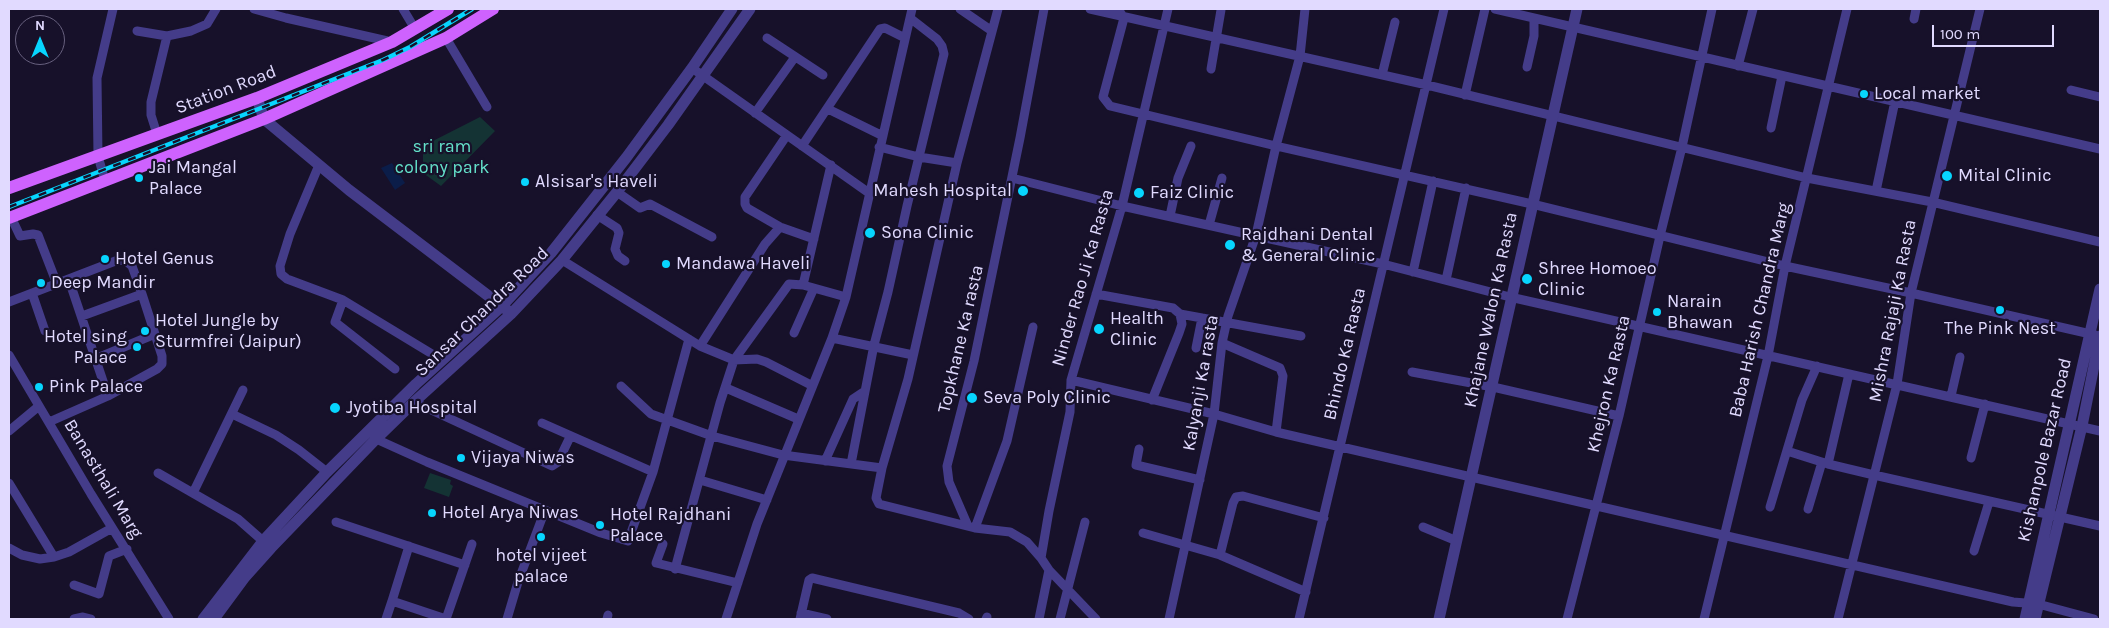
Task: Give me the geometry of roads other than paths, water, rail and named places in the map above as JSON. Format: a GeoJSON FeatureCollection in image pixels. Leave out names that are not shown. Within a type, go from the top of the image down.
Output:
{"type":"FeatureCollection","features":[{"type":"Feature","properties":{"kind":"main road","name":"Station Road"},"geometry":{"type":"LineString","coordinates":[[9,188],[257,98],[392,42],[448,9]]}},
{"type":"Feature","properties":{"kind":"main road"},"geometry":{"type":"LineString","coordinates":[[10,217],[264,119],[446,38],[493,9]]}},
{"type":"Feature","properties":{"kind":"street"},"geometry":{"type":"LineString","coordinates":[[105,181],[98,156],[97,78],[113,9]]}},
{"type":"Feature","properties":{"kind":"street"},"geometry":{"type":"LineString","coordinates":[[137,31],[167,36],[191,31],[207,24],[216,9]]}},
{"type":"Feature","properties":{"kind":"street"},"geometry":{"type":"LineString","coordinates":[[254,9],[392,42]]}},
{"type":"Feature","properties":{"kind":"street"},"geometry":{"type":"LineString","coordinates":[[403,9],[415,29]]}},
{"type":"Feature","properties":{"kind":"street","name":"Sansar Chandra Road"},"geometry":{"type":"LineString","coordinates":[[203,619],[263,541],[326,472],[442,360],[502,306],[556,246],[626,158],[692,68],[732,9]]}},
{"type":"Feature","properties":{"kind":"street","name":"Sansar Chandra Road"},"geometry":{"type":"LineString","coordinates":[[214,619],[271,548],[376,439],[511,314],[562,260],[597,215],[618,192],[704,77],[750,9]]}},
{"type":"Feature","properties":{"kind":"street"},"geometry":{"type":"LineString","coordinates":[[726,619],[766,500],[811,384],[832,338],[846,297],[912,9]]}},
{"type":"Feature","properties":{"kind":"street"},"geometry":{"type":"LineString","coordinates":[[960,9],[992,31]]}},
{"type":"Feature","properties":{"kind":"street"},"geometry":{"type":"LineString","coordinates":[[998,9],[957,163],[908,379],[882,468],[876,498],[879,504],[972,527],[1010,532],[1027,542],[1049,570],[1096,619]]}},
{"type":"Feature","properties":{"kind":"street","name":"Topkhane Ka rasta"},"geometry":{"type":"LineString","coordinates":[[972,527],[949,482],[947,466],[974,361],[1012,178],[1044,9]]}},
{"type":"Feature","properties":{"kind":"street"},"geometry":{"type":"LineString","coordinates":[[1090,9],[1427,85],[1807,178],[1932,202],[2100,242]]}},
{"type":"Feature","properties":{"kind":"street"},"geometry":{"type":"LineString","coordinates":[[1118,9],[1124,18],[1104,97],[1110,106],[1276,146],[1466,188],[1785,266],[2097,335],[2082,426],[2053,517]]}},
{"type":"Feature","properties":{"kind":"street","name":"Ninder Rao Ji Ka Rasta"},"geometry":{"type":"LineString","coordinates":[[1041,558],[1048,510],[1070,412],[1071,380],[1122,206],[1168,9]]}},
{"type":"Feature","properties":{"kind":"street","name":"Kalyanji Ka rasta"},"geometry":{"type":"LineString","coordinates":[[1168,619],[1214,414],[1226,323],[1256,235],[1276,146],[1300,56],[1305,9]]}},
{"type":"Feature","properties":{"kind":"street","name":"Bhindo Ka Rasta"},"geometry":{"type":"LineString","coordinates":[[1299,619],[1444,9]]}},
{"type":"Feature","properties":{"kind":"street"},"geometry":{"type":"LineString","coordinates":[[1465,95],[1485,9]]}},
{"type":"Feature","properties":{"kind":"street"},"geometry":{"type":"LineString","coordinates":[[1499,9],[2100,149]]}},
{"type":"Feature","properties":{"kind":"street","name":"Khajane Walon Ka Rasta"},"geometry":{"type":"LineString","coordinates":[[1439,619],[1493,387],[1510,297],[1577,9]]}},
{"type":"Feature","properties":{"kind":"street","name":"Khejron Ka Rasta"},"geometry":{"type":"LineString","coordinates":[[1567,619],[1619,416],[1712,9]]}},
{"type":"Feature","properties":{"kind":"street"},"geometry":{"type":"LineString","coordinates":[[1738,66],[1753,9]]}},
{"type":"Feature","properties":{"kind":"street","name":"Baba Harish Chandra Marg"},"geometry":{"type":"LineString","coordinates":[[1704,619],[1723,534],[1768,356],[1785,266],[1848,9]]}},
{"type":"Feature","properties":{"kind":"street"},"geometry":{"type":"LineString","coordinates":[[1914,19],[1916,9]]}},
{"type":"Feature","properties":{"kind":"street","name":"Mishra Rajaji Ka Rasta"},"geometry":{"type":"LineString","coordinates":[[1838,619],[1897,384],[1911,293],[1980,9]]}},
{"type":"Feature","properties":{"kind":"street"},"geometry":{"type":"LineString","coordinates":[[1211,69],[1221,10]]}},
{"type":"Feature","properties":{"kind":"street"},"geometry":{"type":"LineString","coordinates":[[851,464],[874,346],[944,54],[942,46],[937,39],[910,18]]}},
{"type":"Feature","properties":{"kind":"street"},"geometry":{"type":"LineString","coordinates":[[1527,66],[1534,36],[1534,18]]}},
{"type":"Feature","properties":{"kind":"street"},"geometry":{"type":"LineString","coordinates":[[1382,75],[1395,22]]}},
{"type":"Feature","properties":{"kind":"street"},"geometry":{"type":"LineString","coordinates":[[802,146],[880,29],[885,28],[905,38]]}},
{"type":"Feature","properties":{"kind":"street"},"geometry":{"type":"LineString","coordinates":[[157,134],[151,115],[151,102],[167,36]]}},
{"type":"Feature","properties":{"kind":"street"},"geometry":{"type":"LineString","coordinates":[[446,38],[487,107]]}},
{"type":"Feature","properties":{"kind":"street"},"geometry":{"type":"LineString","coordinates":[[767,38],[823,75]]}},
{"type":"Feature","properties":{"kind":"street"},"geometry":{"type":"LineString","coordinates":[[755,113],[795,57]]}},
{"type":"Feature","properties":{"kind":"street"},"geometry":{"type":"LineString","coordinates":[[692,68],[869,193]]}},
{"type":"Feature","properties":{"kind":"street"},"geometry":{"type":"LineString","coordinates":[[1772,128],[1782,76]]}},
{"type":"Feature","properties":{"kind":"street"},"geometry":{"type":"LineString","coordinates":[[2071,90],[2100,97]]}},
{"type":"Feature","properties":{"kind":"street"},"geometry":{"type":"LineString","coordinates":[[257,98],[264,119],[410,238],[511,314]]}},
{"type":"Feature","properties":{"kind":"street"},"geometry":{"type":"LineString","coordinates":[[1876,191],[1895,101]]}},
{"type":"Feature","properties":{"kind":"street"},"geometry":{"type":"LineString","coordinates":[[828,109],[883,136]]}},
{"type":"Feature","properties":{"kind":"street"},"geometry":{"type":"LineString","coordinates":[[787,135],[744,197],[747,208],[780,227],[814,238]]}},
{"type":"Feature","properties":{"kind":"street"},"geometry":{"type":"LineString","coordinates":[[1170,216],[1178,178],[1191,146]]}},
{"type":"Feature","properties":{"kind":"street"},"geometry":{"type":"LineString","coordinates":[[879,147],[919,157],[957,163]]}},
{"type":"Feature","properties":{"kind":"street"},"geometry":{"type":"LineString","coordinates":[[320,165],[290,234],[280,266],[281,274],[287,279],[343,300],[442,360]]}},
{"type":"Feature","properties":{"kind":"street"},"geometry":{"type":"LineString","coordinates":[[803,285],[831,165]]}},
{"type":"Feature","properties":{"kind":"street"},"geometry":{"type":"LineString","coordinates":[[1012,178],[1122,206],[1383,264],[1510,297],[2100,431]]}},
{"type":"Feature","properties":{"kind":"street"},"geometry":{"type":"LineString","coordinates":[[1209,225],[1222,178]]}},
{"type":"Feature","properties":{"kind":"street"},"geometry":{"type":"LineString","coordinates":[[1413,272],[1433,181]]}},
{"type":"Feature","properties":{"kind":"street"},"geometry":{"type":"LineString","coordinates":[[1446,280],[1466,188]]}},
{"type":"Feature","properties":{"kind":"street"},"geometry":{"type":"LineString","coordinates":[[618,192],[640,208],[650,204],[712,236]]}},
{"type":"Feature","properties":{"kind":"street"},"geometry":{"type":"LineString","coordinates":[[597,215],[617,228],[619,233],[615,249],[618,256],[625,261]]}},
{"type":"Feature","properties":{"kind":"street"},"geometry":{"type":"LineString","coordinates":[[10,217],[20,236],[38,235],[57,284]]}},
{"type":"Feature","properties":{"kind":"street"},"geometry":{"type":"LineString","coordinates":[[700,346],[765,244],[780,227]]}},
{"type":"Feature","properties":{"kind":"street"},"geometry":{"type":"LineString","coordinates":[[9,302],[118,260],[126,261],[132,266],[142,294],[162,356],[162,364],[157,369],[108,396],[49,422]]}},
{"type":"Feature","properties":{"kind":"street"},"geometry":{"type":"LineString","coordinates":[[562,260],[700,346],[734,360],[757,359],[766,362],[811,384]]}},
{"type":"Feature","properties":{"kind":"street"},"geometry":{"type":"LineString","coordinates":[[69,280],[108,396]]}},
{"type":"Feature","properties":{"kind":"street"},"geometry":{"type":"LineString","coordinates":[[676,568],[734,360],[789,284],[803,285],[846,297]]}},
{"type":"Feature","properties":{"kind":"street"},"geometry":{"type":"LineString","coordinates":[[794,333],[814,288]]}},
{"type":"Feature","properties":{"kind":"street","name":"Kishanpole Bazar Road"},"geometry":{"type":"LineString","coordinates":[[2025,619],[2033,604],[2053,517],[2069,424],[2097,335],[2100,289]]}},
{"type":"Feature","properties":{"kind":"street"},"geometry":{"type":"LineString","coordinates":[[32,293],[44,331]]}},
{"type":"Feature","properties":{"kind":"street"},"geometry":{"type":"LineString","coordinates":[[82,316],[142,294]]}},
{"type":"Feature","properties":{"kind":"street"},"geometry":{"type":"LineString","coordinates":[[1096,294],[1173,308],[1180,314],[1301,336]]}},
{"type":"Feature","properties":{"kind":"street"},"geometry":{"type":"LineString","coordinates":[[343,300],[335,322],[395,369]]}},
{"type":"Feature","properties":{"kind":"street"},"geometry":{"type":"LineString","coordinates":[[1152,400],[1182,324],[1180,314]]}},
{"type":"Feature","properties":{"kind":"street"},"geometry":{"type":"LineString","coordinates":[[1196,348],[1202,318]]}},
{"type":"Feature","properties":{"kind":"street"},"geometry":{"type":"LineString","coordinates":[[972,527],[1007,441],[1033,328]]}},
{"type":"Feature","properties":{"kind":"street"},"geometry":{"type":"LineString","coordinates":[[95,359],[155,334]]}},
{"type":"Feature","properties":{"kind":"street"},"geometry":{"type":"LineString","coordinates":[[832,338],[913,355]]}},
{"type":"Feature","properties":{"kind":"street"},"geometry":{"type":"LineString","coordinates":[[376,439],[427,462],[601,533],[628,541],[653,472],[689,339]]}},
{"type":"Feature","properties":{"kind":"street"},"geometry":{"type":"LineString","coordinates":[[1222,343],[1280,368],[1283,376],[1276,432]]}},
{"type":"Feature","properties":{"kind":"street","name":"Banasthali Marg"},"geometry":{"type":"LineString","coordinates":[[9,355],[112,528],[169,619]]}},
{"type":"Feature","properties":{"kind":"street"},"geometry":{"type":"LineString","coordinates":[[1952,396],[1960,357]]}},
{"type":"Feature","properties":{"kind":"street"},"geometry":{"type":"LineString","coordinates":[[1770,507],[1802,400],[1817,366]]}},
{"type":"Feature","properties":{"kind":"street"},"geometry":{"type":"LineString","coordinates":[[1412,372],[1493,387],[1619,416]]}},
{"type":"Feature","properties":{"kind":"street"},"geometry":{"type":"LineString","coordinates":[[1808,509],[1825,463],[1849,374]]}},
{"type":"Feature","properties":{"kind":"street"},"geometry":{"type":"LineString","coordinates":[[1071,380],[1214,414],[1276,432],[1340,445],[1851,565],[2094,619]]}},
{"type":"Feature","properties":{"kind":"street"},"geometry":{"type":"LineString","coordinates":[[621,386],[651,414],[712,436],[784,455],[882,468]]}},
{"type":"Feature","properties":{"kind":"street"},"geometry":{"type":"LineString","coordinates":[[726,388],[798,419]]}},
{"type":"Feature","properties":{"kind":"street"},"geometry":{"type":"LineString","coordinates":[[193,493],[243,390]]}},
{"type":"Feature","properties":{"kind":"street"},"geometry":{"type":"LineString","coordinates":[[825,461],[853,399],[865,391]]}},
{"type":"Feature","properties":{"kind":"street"},"geometry":{"type":"LineString","coordinates":[[414,402],[552,466],[558,462],[570,437]]}},
{"type":"Feature","properties":{"kind":"street"},"geometry":{"type":"LineString","coordinates":[[1972,458],[1985,404]]}},
{"type":"Feature","properties":{"kind":"street"},"geometry":{"type":"LineString","coordinates":[[9,431],[39,406]]}},
{"type":"Feature","properties":{"kind":"street"},"geometry":{"type":"LineString","coordinates":[[232,414],[276,435],[299,450],[326,472]]}},
{"type":"Feature","properties":{"kind":"street"},"geometry":{"type":"LineString","coordinates":[[542,423],[653,472]]}},
{"type":"Feature","properties":{"kind":"street"},"geometry":{"type":"LineString","coordinates":[[1139,449],[1136,465],[1200,480]]}},
{"type":"Feature","properties":{"kind":"street"},"geometry":{"type":"LineString","coordinates":[[1787,451],[1874,475],[2053,517],[2100,526]]}},
{"type":"Feature","properties":{"kind":"street"},"geometry":{"type":"LineString","coordinates":[[158,473],[238,519],[263,541]]}},
{"type":"Feature","properties":{"kind":"street"},"geometry":{"type":"LineString","coordinates":[[700,480],[766,500]]}},
{"type":"Feature","properties":{"kind":"street"},"geometry":{"type":"LineString","coordinates":[[9,483],[54,557]]}},
{"type":"Feature","properties":{"kind":"street"},"geometry":{"type":"LineString","coordinates":[[1220,554],[1233,503],[1236,498],[1242,496],[1324,518]]}},
{"type":"Feature","properties":{"kind":"street"},"geometry":{"type":"LineString","coordinates":[[1974,551],[1989,502]]}},
{"type":"Feature","properties":{"kind":"street"},"geometry":{"type":"LineString","coordinates":[[507,619],[518,582],[545,510]]}},
{"type":"Feature","properties":{"kind":"street"},"geometry":{"type":"LineString","coordinates":[[336,522],[465,565]]}},
{"type":"Feature","properties":{"kind":"street"},"geometry":{"type":"LineString","coordinates":[[1060,619],[1085,522]]}},
{"type":"Feature","properties":{"kind":"street"},"geometry":{"type":"LineString","coordinates":[[1423,527],[1457,541]]}},
{"type":"Feature","properties":{"kind":"street"},"geometry":{"type":"LineString","coordinates":[[9,548],[40,559],[54,557],[69,552],[112,528]]}},
{"type":"Feature","properties":{"kind":"street"},"geometry":{"type":"LineString","coordinates":[[1143,533],[1220,554],[1306,592]]}},
{"type":"Feature","properties":{"kind":"street"},"geometry":{"type":"LineString","coordinates":[[392,601],[446,619],[472,544]]}},
{"type":"Feature","properties":{"kind":"street"},"geometry":{"type":"LineString","coordinates":[[663,544],[656,563],[738,583]]}},
{"type":"Feature","properties":{"kind":"street"},"geometry":{"type":"LineString","coordinates":[[386,619],[409,546]]}},
{"type":"Feature","properties":{"kind":"street"},"geometry":{"type":"LineString","coordinates":[[74,585],[99,594],[109,556],[127,550]]}},
{"type":"Feature","properties":{"kind":"street"},"geometry":{"type":"LineString","coordinates":[[1039,619],[1049,570]]}},
{"type":"Feature","properties":{"kind":"street"},"geometry":{"type":"LineString","coordinates":[[827,619],[800,616],[809,580],[812,578],[959,614],[969,619]]}},
{"type":"Feature","properties":{"kind":"street"},"geometry":{"type":"LineString","coordinates":[[2033,604],[2035,619]]}},
{"type":"Feature","properties":{"kind":"street"},"geometry":{"type":"LineString","coordinates":[[74,619],[83,617],[91,619]]}},
{"type":"Feature","properties":{"kind":"water"},"geometry":{"type":"Polygon","coordinates":[[[392,163],[405,183],[395,190],[381,168],[392,163]]]}},
{"type":"Feature","properties":{"kind":"railway"},"geometry":{"type":"LineString","coordinates":[[9,207],[383,60],[410,47],[472,9]]}},
{"type":"Feature","properties":{"kind":"place","name":"Local market"},"geometry":{"type":"Point","coordinates":[1864,94]}},
{"type":"Feature","properties":{"kind":"place","name":"Mital Clinic"},"geometry":{"type":"Point","coordinates":[1947,176]}},
{"type":"Feature","properties":{"kind":"place","name":"Jai Mangal Palace"},"geometry":{"type":"Point","coordinates":[139,178]}},
{"type":"Feature","properties":{"kind":"place","name":"Alsisar's Haveli"},"geometry":{"type":"Point","coordinates":[525,182]}},
{"type":"Feature","properties":{"kind":"place","name":"Mahesh Hospital"},"geometry":{"type":"Point","coordinates":[1023,191]}},
{"type":"Feature","properties":{"kind":"place","name":"Faiz Clinic"},"geometry":{"type":"Point","coordinates":[1139,193]}},
{"type":"Feature","properties":{"kind":"place","name":"Sona Clinic"},"geometry":{"type":"Point","coordinates":[870,233]}},
{"type":"Feature","properties":{"kind":"place","name":"Rajdhani Dental & General Clinic"},"geometry":{"type":"Point","coordinates":[1230,245]}},
{"type":"Feature","properties":{"kind":"place","name":"Hotel Genus"},"geometry":{"type":"Point","coordinates":[105,259]}},
{"type":"Feature","properties":{"kind":"place","name":"Mandawa Haveli"},"geometry":{"type":"Point","coordinates":[666,264]}},
{"type":"Feature","properties":{"kind":"place","name":"Shree Homoeo Clinic"},"geometry":{"type":"Point","coordinates":[1527,279]}},
{"type":"Feature","properties":{"kind":"place","name":"Deep Mandir"},"geometry":{"type":"Point","coordinates":[41,283]}},
{"type":"Feature","properties":{"kind":"place","name":"The Pink Nest"},"geometry":{"type":"Point","coordinates":[2000,310]}},
{"type":"Feature","properties":{"kind":"place","name":"Narain Bhawan"},"geometry":{"type":"Point","coordinates":[1657,312]}},
{"type":"Feature","properties":{"kind":"place","name":"Health Clinic"},"geometry":{"type":"Point","coordinates":[1099,329]}},
{"type":"Feature","properties":{"kind":"place","name":"Hotel Jungle by Sturmfrei (Jaipur)"},"geometry":{"type":"Point","coordinates":[145,331]}},
{"type":"Feature","properties":{"kind":"place","name":"Hotel sing Palace"},"geometry":{"type":"Point","coordinates":[137,347]}},
{"type":"Feature","properties":{"kind":"place","name":"Pink Palace"},"geometry":{"type":"Point","coordinates":[39,387]}},
{"type":"Feature","properties":{"kind":"place","name":"Seva Poly Clinic"},"geometry":{"type":"Point","coordinates":[972,398]}},
{"type":"Feature","properties":{"kind":"place","name":"Jyotiba Hospital"},"geometry":{"type":"Point","coordinates":[335,408]}},
{"type":"Feature","properties":{"kind":"place","name":"Vijaya Niwas"},"geometry":{"type":"Point","coordinates":[461,458]}},
{"type":"Feature","properties":{"kind":"place","name":"Hotel Arya Niwas"},"geometry":{"type":"Point","coordinates":[432,513]}},
{"type":"Feature","properties":{"kind":"place","name":"Hotel Rajdhani Palace"},"geometry":{"type":"Point","coordinates":[600,525]}},
{"type":"Feature","properties":{"kind":"place","name":"hotel vijeet palace"},"geometry":{"type":"Point","coordinates":[541,537]}},
{"type":"Feature","properties":{"kind":"park label","name":"sri ram colony park"},"geometry":{"type":"Point","coordinates":[442,157]}}]}
